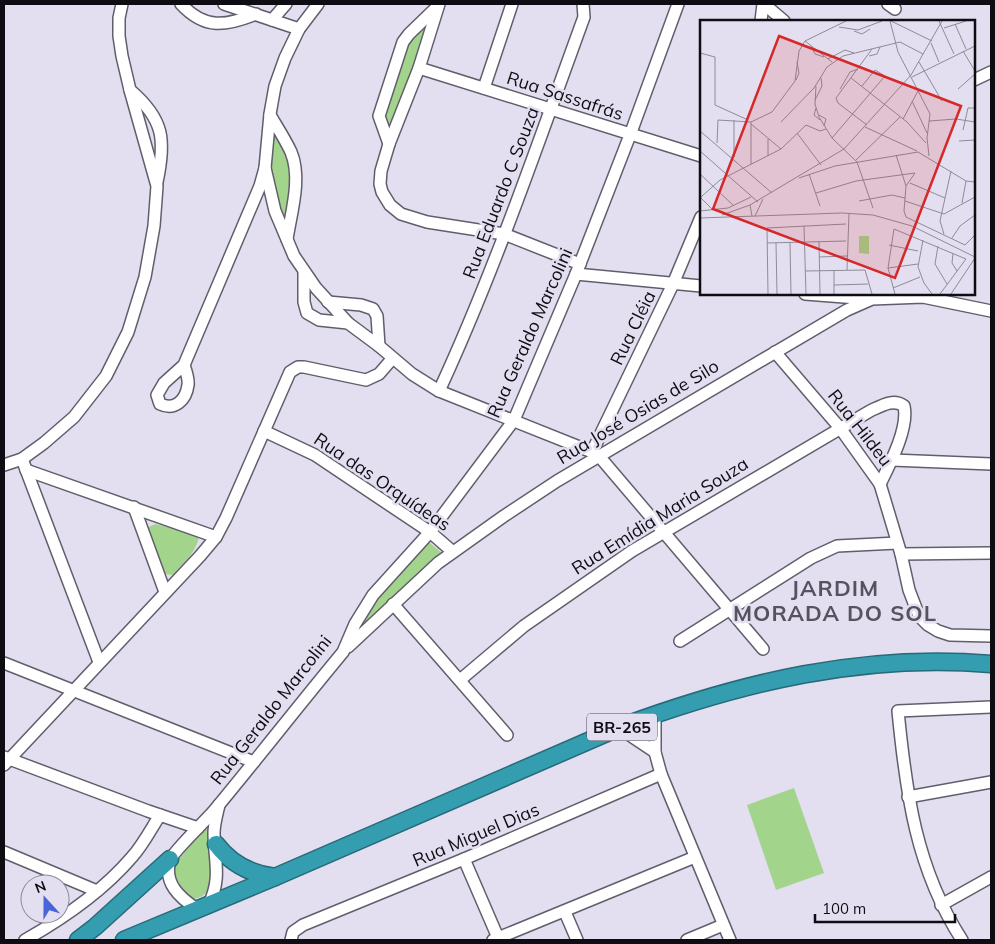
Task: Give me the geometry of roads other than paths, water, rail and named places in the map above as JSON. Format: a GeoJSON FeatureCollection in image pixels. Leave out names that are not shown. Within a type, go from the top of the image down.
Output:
{"type":"FeatureCollection","features":[{"type":"Feature","properties":{"kind":"highway","name":"BR-265"},"geometry":{"type":"LineString","coordinates":[[124,940],[276,877],[619,728],[655,715],[775,680],[853,666],[903,662],[991,664]]}},
{"type":"Feature","properties":{"kind":"highway"},"geometry":{"type":"LineString","coordinates":[[216,844],[227,857],[241,868],[252,873],[276,877]]}},
{"type":"Feature","properties":{"kind":"highway"},"geometry":{"type":"LineString","coordinates":[[78,940],[170,859]]}},
{"type":"Feature","properties":{"kind":"street"},"geometry":{"type":"LineString","coordinates":[[122,4],[119,18],[119,36],[130,90],[157,186]]}},
{"type":"Feature","properties":{"kind":"street"},"geometry":{"type":"LineString","coordinates":[[181,4],[195,17],[213,24],[236,22],[256,14]]}},
{"type":"Feature","properties":{"kind":"street"},"geometry":{"type":"LineString","coordinates":[[224,4],[299,29]]}},
{"type":"Feature","properties":{"kind":"street"},"geometry":{"type":"LineString","coordinates":[[272,20],[286,4]]}},
{"type":"Feature","properties":{"kind":"street"},"geometry":{"type":"LineString","coordinates":[[184,365],[252,207],[265,168],[270,114],[284,58],[299,29],[318,4]]}},
{"type":"Feature","properties":{"kind":"street"},"geometry":{"type":"LineString","coordinates":[[484,88],[512,4]]}},
{"type":"Feature","properties":{"kind":"street","name":"Rua Eduardo C Souza"},"geometry":{"type":"LineString","coordinates":[[441,392],[478,302],[551,109],[584,17],[583,4]]}},
{"type":"Feature","properties":{"kind":"street","name":"Rua Geraldo Marcolini"},"geometry":{"type":"LineString","coordinates":[[170,859],[219,804],[343,652],[356,624],[373,595],[430,532],[514,420],[578,269],[678,4]]}},
{"type":"Feature","properties":{"kind":"street"},"geometry":{"type":"LineString","coordinates":[[761,20],[764,4]]}},
{"type":"Feature","properties":{"kind":"street"},"geometry":{"type":"LineString","coordinates":[[764,4],[783,20]]}},
{"type":"Feature","properties":{"kind":"street"},"geometry":{"type":"LineString","coordinates":[[439,5],[419,68],[389,144],[381,171],[380,184],[382,192],[390,205],[401,214],[427,222],[504,234],[578,269],[673,284],[700,286]]}},
{"type":"Feature","properties":{"kind":"street"},"geometry":{"type":"LineString","coordinates":[[389,144],[379,116],[403,42],[439,5]]}},
{"type":"Feature","properties":{"kind":"street","name":"Rua Sassafrás"},"geometry":{"type":"LineString","coordinates":[[419,68],[700,156]]}},
{"type":"Feature","properties":{"kind":"street"},"geometry":{"type":"LineString","coordinates":[[975,80],[991,72]]}},
{"type":"Feature","properties":{"kind":"street"},"geometry":{"type":"LineString","coordinates":[[4,465],[24,464],[74,416],[106,376],[128,332],[146,277],[162,159],[162,139],[157,124],[149,110],[130,90]]}},
{"type":"Feature","properties":{"kind":"street"},"geometry":{"type":"LineString","coordinates":[[270,114],[286,142],[294,162],[294,189],[287,241]]}},
{"type":"Feature","properties":{"kind":"street"},"geometry":{"type":"LineString","coordinates":[[265,168],[276,211],[287,241],[304,273],[348,323],[412,374],[441,392],[595,454],[763,648]]}},
{"type":"Feature","properties":{"kind":"street","name":"Rua Cléia"},"geometry":{"type":"LineString","coordinates":[[595,454],[698,234]]}},
{"type":"Feature","properties":{"kind":"street"},"geometry":{"type":"LineString","coordinates":[[304,273],[304,302],[307,314],[320,320],[348,323]]}},
{"type":"Feature","properties":{"kind":"street"},"geometry":{"type":"LineString","coordinates":[[818,295],[872,299]]}},
{"type":"Feature","properties":{"kind":"street","name":"Rua José Osias de Silo"},"geometry":{"type":"LineString","coordinates":[[343,652],[393,604],[453,552],[595,454],[847,310],[872,299],[931,296],[991,311]]}},
{"type":"Feature","properties":{"kind":"street"},"geometry":{"type":"LineString","coordinates":[[328,302],[373,309],[377,316],[379,346]]}},
{"type":"Feature","properties":{"kind":"street","name":"Rua Hildeu"},"geometry":{"type":"LineString","coordinates":[[775,352],[840,428],[880,484],[909,590],[919,616],[928,625],[950,635],[991,636]]}},
{"type":"Feature","properties":{"kind":"street"},"geometry":{"type":"LineString","coordinates":[[198,828],[6,760],[216,537],[286,378],[294,369],[298,367],[311,368],[366,380],[379,374],[392,359]]}},
{"type":"Feature","properties":{"kind":"street","name":"Rua Emídia Maria Souza"},"geometry":{"type":"LineString","coordinates":[[460,680],[524,626],[591,578],[664,532],[840,428],[870,411],[891,402],[904,406],[905,415],[892,460]]}},
{"type":"Feature","properties":{"kind":"street","name":"Rua das Orquídeas"},"geometry":{"type":"LineString","coordinates":[[264,431],[315,455],[430,532],[453,552]]}},
{"type":"Feature","properties":{"kind":"street"},"geometry":{"type":"LineString","coordinates":[[4,456],[216,537]]}},
{"type":"Feature","properties":{"kind":"street"},"geometry":{"type":"LineString","coordinates":[[880,484],[892,460],[991,464]]}},
{"type":"Feature","properties":{"kind":"street"},"geometry":{"type":"LineString","coordinates":[[24,464],[99,662]]}},
{"type":"Feature","properties":{"kind":"street"},"geometry":{"type":"LineString","coordinates":[[134,507],[165,592]]}},
{"type":"Feature","properties":{"kind":"street"},"geometry":{"type":"LineString","coordinates":[[680,641],[811,558],[837,546],[991,553]]}},
{"type":"Feature","properties":{"kind":"street"},"geometry":{"type":"LineString","coordinates":[[393,604],[507,735]]}},
{"type":"Feature","properties":{"kind":"street"},"geometry":{"type":"LineString","coordinates":[[4,663],[254,762]]}},
{"type":"Feature","properties":{"kind":"street"},"geometry":{"type":"LineString","coordinates":[[962,940],[941,905],[919,848],[908,797],[898,711],[991,707]]}},
{"type":"Feature","properties":{"kind":"street"},"geometry":{"type":"LineString","coordinates":[[655,715],[655,752],[662,774],[730,940]]}},
{"type":"Feature","properties":{"kind":"street"},"geometry":{"type":"LineString","coordinates":[[619,728],[655,752]]}},
{"type":"Feature","properties":{"kind":"street","name":"Rua Miguel Dias"},"geometry":{"type":"LineString","coordinates":[[291,940],[294,932],[302,925],[464,859],[662,774]]}},
{"type":"Feature","properties":{"kind":"street"},"geometry":{"type":"LineString","coordinates":[[908,797],[991,782]]}},
{"type":"Feature","properties":{"kind":"street","name":"Rua Geraldo Marcolini"},"geometry":{"type":"LineString","coordinates":[[203,906],[217,883],[215,825],[219,804]]}},
{"type":"Feature","properties":{"kind":"street"},"geometry":{"type":"LineString","coordinates":[[25,940],[69,912],[96,891],[133,857],[160,815]]}},
{"type":"Feature","properties":{"kind":"street"},"geometry":{"type":"LineString","coordinates":[[4,852],[96,891]]}},
{"type":"Feature","properties":{"kind":"street"},"geometry":{"type":"LineString","coordinates":[[464,859],[496,940],[695,857]]}},
{"type":"Feature","properties":{"kind":"street"},"geometry":{"type":"LineString","coordinates":[[170,859],[168,872],[172,887],[182,898],[203,906]]}},
{"type":"Feature","properties":{"kind":"street"},"geometry":{"type":"LineString","coordinates":[[941,905],[991,877]]}},
{"type":"Feature","properties":{"kind":"street"},"geometry":{"type":"LineString","coordinates":[[565,912],[577,940]]}},
{"type":"Feature","properties":{"kind":"street"},"geometry":{"type":"LineString","coordinates":[[687,940],[723,925]]}},
{"type":"Feature","properties":{"kind":"district","name":"JARDIM MORADA DO SOL"},"geometry":{"type":"Point","coordinates":[835,600]}}]}
